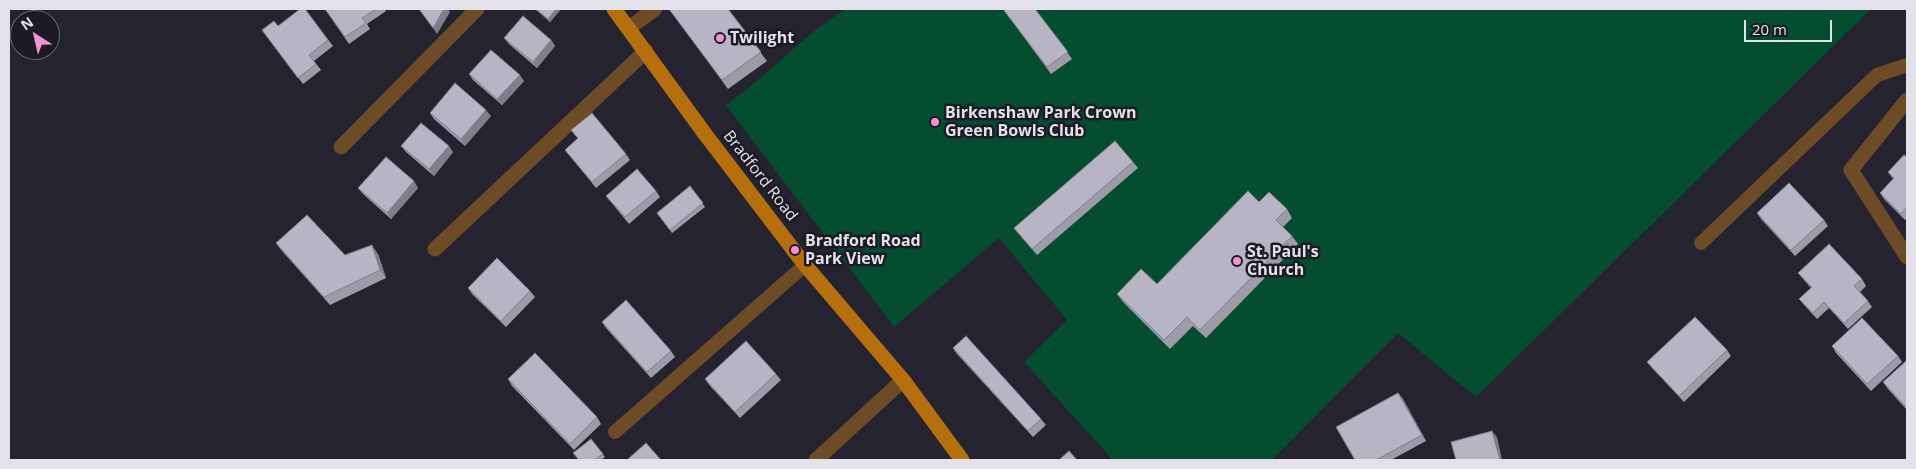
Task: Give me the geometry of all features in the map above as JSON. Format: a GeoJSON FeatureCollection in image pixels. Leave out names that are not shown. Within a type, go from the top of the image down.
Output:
{"type":"FeatureCollection","features":[{"type":"Feature","properties":{"kind":"main road","name":"Bradford Road"},"geometry":{"type":"LineString","coordinates":[[614,9],[705,134],[805,265],[902,380],[962,460]]}},
{"type":"Feature","properties":{"kind":"street"},"geometry":{"type":"LineString","coordinates":[[341,146],[477,9]]}},
{"type":"Feature","properties":{"kind":"street"},"geometry":{"type":"LineString","coordinates":[[629,28],[655,9]]}},
{"type":"Feature","properties":{"kind":"street"},"geometry":{"type":"LineString","coordinates":[[435,250],[646,51]]}},
{"type":"Feature","properties":{"kind":"street"},"geometry":{"type":"LineString","coordinates":[[1907,100],[1851,170],[1907,257]]}},
{"type":"Feature","properties":{"kind":"street"},"geometry":{"type":"LineString","coordinates":[[816,460],[902,380]]}},
{"type":"Feature","properties":{"kind":"lane"},"geometry":{"type":"LineString","coordinates":[[1701,243],[1877,75],[1907,65]]}},
{"type":"Feature","properties":{"kind":"lane"},"geometry":{"type":"LineString","coordinates":[[615,432],[805,265]]}},
{"type":"Feature","properties":{"kind":"green space"},"geometry":{"type":"Polygon","coordinates":[[[845,9],[1871,9],[1476,397],[1398,333],[1272,460],[1113,460],[1024,362],[1067,320],[999,238],[894,327],[726,105],[745,91],[815,30],[845,9]]]}},
{"type":"Feature","properties":{"kind":"building"},"geometry":{"type":"Polygon","coordinates":[[[300,9],[305,9],[328,40],[309,55],[316,64],[298,78],[262,30],[274,21],[278,26],[300,9]]]}},
{"type":"Feature","properties":{"kind":"building"},"geometry":{"type":"Polygon","coordinates":[[[325,9],[376,9],[362,18],[366,23],[345,37],[325,9]]]}},
{"type":"Feature","properties":{"kind":"building"},"geometry":{"type":"Polygon","coordinates":[[[419,9],[444,9],[433,28],[419,9]]]}},
{"type":"Feature","properties":{"kind":"building"},"geometry":{"type":"Polygon","coordinates":[[[536,9],[556,9],[548,19],[536,9]]]}},
{"type":"Feature","properties":{"kind":"building","name":"Twilight"},"geometry":{"type":"Polygon","coordinates":[[[669,9],[728,9],[761,52],[722,80],[669,9]]]}},
{"type":"Feature","properties":{"kind":"building"},"geometry":{"type":"Polygon","coordinates":[[[1003,9],[1035,9],[1068,52],[1047,67],[1003,9]]]}},
{"type":"Feature","properties":{"kind":"building"},"geometry":{"type":"Polygon","coordinates":[[[523,16],[551,40],[533,62],[504,38],[523,16]]]}},
{"type":"Feature","properties":{"kind":"building"},"geometry":{"type":"Polygon","coordinates":[[[491,50],[520,75],[497,99],[469,74],[491,50]]]}},
{"type":"Feature","properties":{"kind":"building"},"geometry":{"type":"Polygon","coordinates":[[[455,83],[486,110],[461,139],[430,113],[455,83]]]}},
{"type":"Feature","properties":{"kind":"building"},"geometry":{"type":"Polygon","coordinates":[[[592,113],[626,154],[592,182],[565,150],[578,138],[571,130],[592,113]]]}},
{"type":"Feature","properties":{"kind":"building"},"geometry":{"type":"Polygon","coordinates":[[[421,123],[449,146],[429,169],[401,146],[421,123]]]}},
{"type":"Feature","properties":{"kind":"building"},"geometry":{"type":"Polygon","coordinates":[[[1115,141],[1133,162],[1032,249],[1014,228],[1115,141]]]}},
{"type":"Feature","properties":{"kind":"building"},"geometry":{"type":"Polygon","coordinates":[[[1904,155],[1907,157],[1907,207],[1901,214],[1880,193],[1894,178],[1888,172],[1904,155]]]}},
{"type":"Feature","properties":{"kind":"building"},"geometry":{"type":"Polygon","coordinates":[[[386,157],[414,181],[387,213],[358,188],[386,157]]]}},
{"type":"Feature","properties":{"kind":"building"},"geometry":{"type":"Polygon","coordinates":[[[637,169],[656,191],[625,217],[606,196],[637,169]]]}},
{"type":"Feature","properties":{"kind":"building"},"geometry":{"type":"Polygon","coordinates":[[[1789,183],[1824,220],[1791,250],[1757,213],[1789,183]]]}},
{"type":"Feature","properties":{"kind":"building"},"geometry":{"type":"Polygon","coordinates":[[[690,186],[703,203],[670,230],[657,213],[690,186]]]}},
{"type":"Feature","properties":{"kind":"building","name":"St. Paul's Church"},"geometry":{"type":"Polygon","coordinates":[[[1248,191],[1259,202],[1269,192],[1287,209],[1276,220],[1292,236],[1200,330],[1187,317],[1164,340],[1117,294],[1141,269],[1157,284],[1248,191]]]}},
{"type":"Feature","properties":{"kind":"building"},"geometry":{"type":"Polygon","coordinates":[[[307,215],[345,255],[372,245],[380,270],[324,297],[276,243],[307,215]]]}},
{"type":"Feature","properties":{"kind":"building"},"geometry":{"type":"Polygon","coordinates":[[[1829,244],[1862,279],[1854,286],[1868,301],[1844,323],[1824,302],[1813,313],[1799,299],[1812,287],[1798,273],[1829,244]]]}},
{"type":"Feature","properties":{"kind":"building"},"geometry":{"type":"Polygon","coordinates":[[[497,258],[530,291],[501,321],[468,288],[497,258]]]}},
{"type":"Feature","properties":{"kind":"building"},"geometry":{"type":"Polygon","coordinates":[[[626,300],[671,351],[647,372],[602,322],[626,300]]]}},
{"type":"Feature","properties":{"kind":"building"},"geometry":{"type":"Polygon","coordinates":[[[1695,317],[1727,350],[1679,396],[1647,362],[1695,317]]]}},
{"type":"Feature","properties":{"kind":"building"},"geometry":{"type":"Polygon","coordinates":[[[1862,318],[1898,356],[1867,384],[1832,346],[1862,318]]]}},
{"type":"Feature","properties":{"kind":"building"},"geometry":{"type":"Polygon","coordinates":[[[966,336],[1041,419],[1028,431],[953,348],[966,336]]]}},
{"type":"Feature","properties":{"kind":"building"},"geometry":{"type":"Polygon","coordinates":[[[746,341],[776,374],[735,412],[705,379],[746,341]]]}},
{"type":"Feature","properties":{"kind":"building"},"geometry":{"type":"Polygon","coordinates":[[[535,353],[597,417],[570,444],[508,379],[535,353]]]}},
{"type":"Feature","properties":{"kind":"building"},"geometry":{"type":"Polygon","coordinates":[[[1907,362],[1907,408],[1883,382],[1907,362]]]}},
{"type":"Feature","properties":{"kind":"building"},"geometry":{"type":"Polygon","coordinates":[[[1398,393],[1422,435],[1376,460],[1355,460],[1336,427],[1398,393]]]}},
{"type":"Feature","properties":{"kind":"building"},"geometry":{"type":"Polygon","coordinates":[[[1492,431],[1500,460],[1456,460],[1451,442],[1492,431]]]}},
{"type":"Feature","properties":{"kind":"building"},"geometry":{"type":"Polygon","coordinates":[[[591,439],[603,454],[594,460],[579,460],[573,453],[591,439]]]}},
{"type":"Feature","properties":{"kind":"building"},"geometry":{"type":"Polygon","coordinates":[[[646,443],[661,460],[627,460],[646,443]]]}},
{"type":"Feature","properties":{"kind":"building"},"geometry":{"type":"Polygon","coordinates":[[[1069,451],[1077,460],[1059,460],[1069,451]]]}},
{"type":"Feature","properties":{"kind":"place","name":"Twilight"},"geometry":{"type":"Point","coordinates":[720,38]}},
{"type":"Feature","properties":{"kind":"place","name":"Birkenshaw Park Crown Green Bowls Club"},"geometry":{"type":"Point","coordinates":[935,122]}},
{"type":"Feature","properties":{"kind":"place","name":"Bradford Road Park View"},"geometry":{"type":"Point","coordinates":[795,250]}},
{"type":"Feature","properties":{"kind":"place","name":"St. Paul's Church"},"geometry":{"type":"Point","coordinates":[1237,261]}}]}
